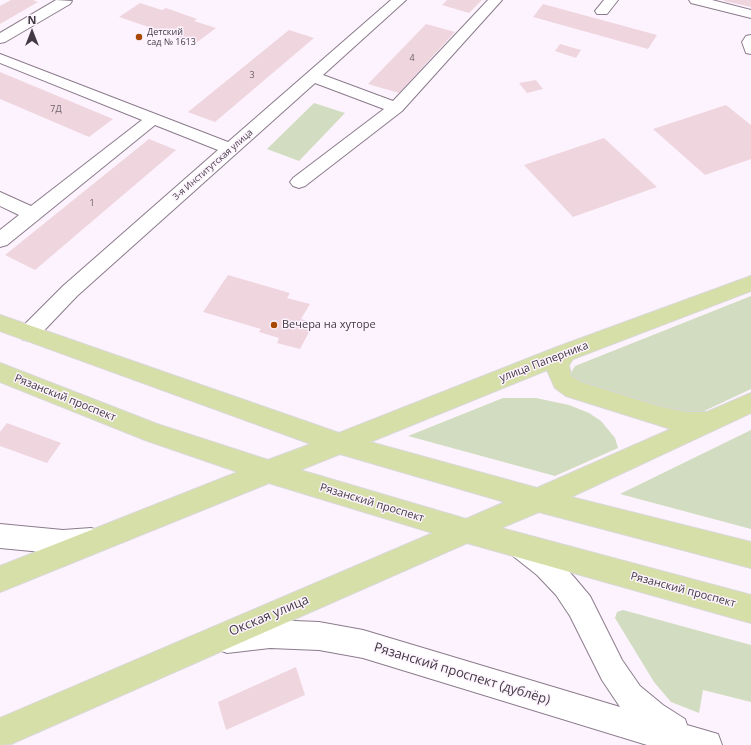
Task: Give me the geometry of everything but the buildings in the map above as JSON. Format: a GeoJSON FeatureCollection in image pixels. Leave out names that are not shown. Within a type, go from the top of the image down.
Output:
{"type":"FeatureCollection","features":[{"type":"Feature","properties":{"kind":"main road","name":"улица Паперника"},"geometry":{"type":"LineString","coordinates":[[338,443],[565,353],[751,283]]}},
{"type":"Feature","properties":{"kind":"main road"},"geometry":{"type":"LineString","coordinates":[[0,323],[338,443],[538,500],[751,555]]}},
{"type":"Feature","properties":{"kind":"main road"},"geometry":{"type":"LineString","coordinates":[[565,353],[558,362],[558,371],[563,382],[574,389],[658,416],[686,422],[712,422]]}},
{"type":"Feature","properties":{"kind":"main road","name":"Рязанский проспект"},"geometry":{"type":"LineString","coordinates":[[0,372],[153,433],[267,471],[466,531],[751,609]]}},
{"type":"Feature","properties":{"kind":"main road"},"geometry":{"type":"LineString","coordinates":[[538,500],[751,403]]}},
{"type":"Feature","properties":{"kind":"main road"},"geometry":{"type":"LineString","coordinates":[[0,579],[338,443]]}},
{"type":"Feature","properties":{"kind":"main road","name":"Окская улица"},"geometry":{"type":"LineString","coordinates":[[0,733],[538,500]]}},
{"type":"Feature","properties":{"kind":"street"},"geometry":{"type":"LineString","coordinates":[[0,38],[65,1],[63,0]]}},
{"type":"Feature","properties":{"kind":"street","name":"3-я Институтская улица"},"geometry":{"type":"LineString","coordinates":[[29,333],[70,291],[399,0]]}},
{"type":"Feature","properties":{"kind":"street"},"geometry":{"type":"LineString","coordinates":[[299,182],[396,108],[495,0]]}},
{"type":"Feature","properties":{"kind":"street"},"geometry":{"type":"LineString","coordinates":[[602,11],[611,0]]}},
{"type":"Feature","properties":{"kind":"street"},"geometry":{"type":"LineString","coordinates":[[696,0],[751,14]]}},
{"type":"Feature","properties":{"kind":"street"},"geometry":{"type":"LineString","coordinates":[[751,39],[749,42],[751,50]]}},
{"type":"Feature","properties":{"kind":"street"},"geometry":{"type":"LineString","coordinates":[[0,58],[231,149]]}},
{"type":"Feature","properties":{"kind":"street"},"geometry":{"type":"LineString","coordinates":[[313,77],[396,108]]}},
{"type":"Feature","properties":{"kind":"street"},"geometry":{"type":"LineString","coordinates":[[0,240],[154,118]]}},
{"type":"Feature","properties":{"kind":"street"},"geometry":{"type":"LineString","coordinates":[[0,198],[32,214]]}},
{"type":"Feature","properties":{"kind":"street"},"geometry":{"type":"LineString","coordinates":[[0,536],[63,542],[100,540]]}},
{"type":"Feature","properties":{"kind":"street"},"geometry":{"type":"LineString","coordinates":[[519,546],[546,566],[565,586],[580,606],[612,670],[630,696],[652,716],[698,742]]}},
{"type":"Feature","properties":{"kind":"street","name":"Рязанский проспект (дублёр)"},"geometry":{"type":"LineString","coordinates":[[212,640],[270,634],[319,636],[363,644],[654,738],[698,742]]}},
{"type":"Feature","properties":{"kind":"green space"},"geometry":{"type":"Polygon","coordinates":[[[314,103],[345,113],[299,161],[267,149],[314,103]]]}},
{"type":"Feature","properties":{"kind":"green space"},"geometry":{"type":"Polygon","coordinates":[[[751,296],[751,389],[698,414],[654,407],[577,382],[570,374],[575,366],[751,296]]]}},
{"type":"Feature","properties":{"kind":"green space"},"geometry":{"type":"Polygon","coordinates":[[[503,398],[536,398],[569,405],[589,413],[601,421],[615,438],[618,448],[555,476],[408,436],[503,398]]]}},
{"type":"Feature","properties":{"kind":"green space"},"geometry":{"type":"Polygon","coordinates":[[[751,430],[751,529],[620,494],[751,430]]]}},
{"type":"Feature","properties":{"kind":"green space"},"geometry":{"type":"Polygon","coordinates":[[[623,610],[751,645],[751,702],[703,690],[699,713],[671,702],[654,682],[615,618],[617,612],[623,610]]]}},
{"type":"Feature","properties":{"kind":"place","name":"Детский сад № 1613"},"geometry":{"type":"Point","coordinates":[139,37]}},
{"type":"Feature","properties":{"kind":"place","name":"Вечера на хуторе"},"geometry":{"type":"Point","coordinates":[274,325]}}]}
